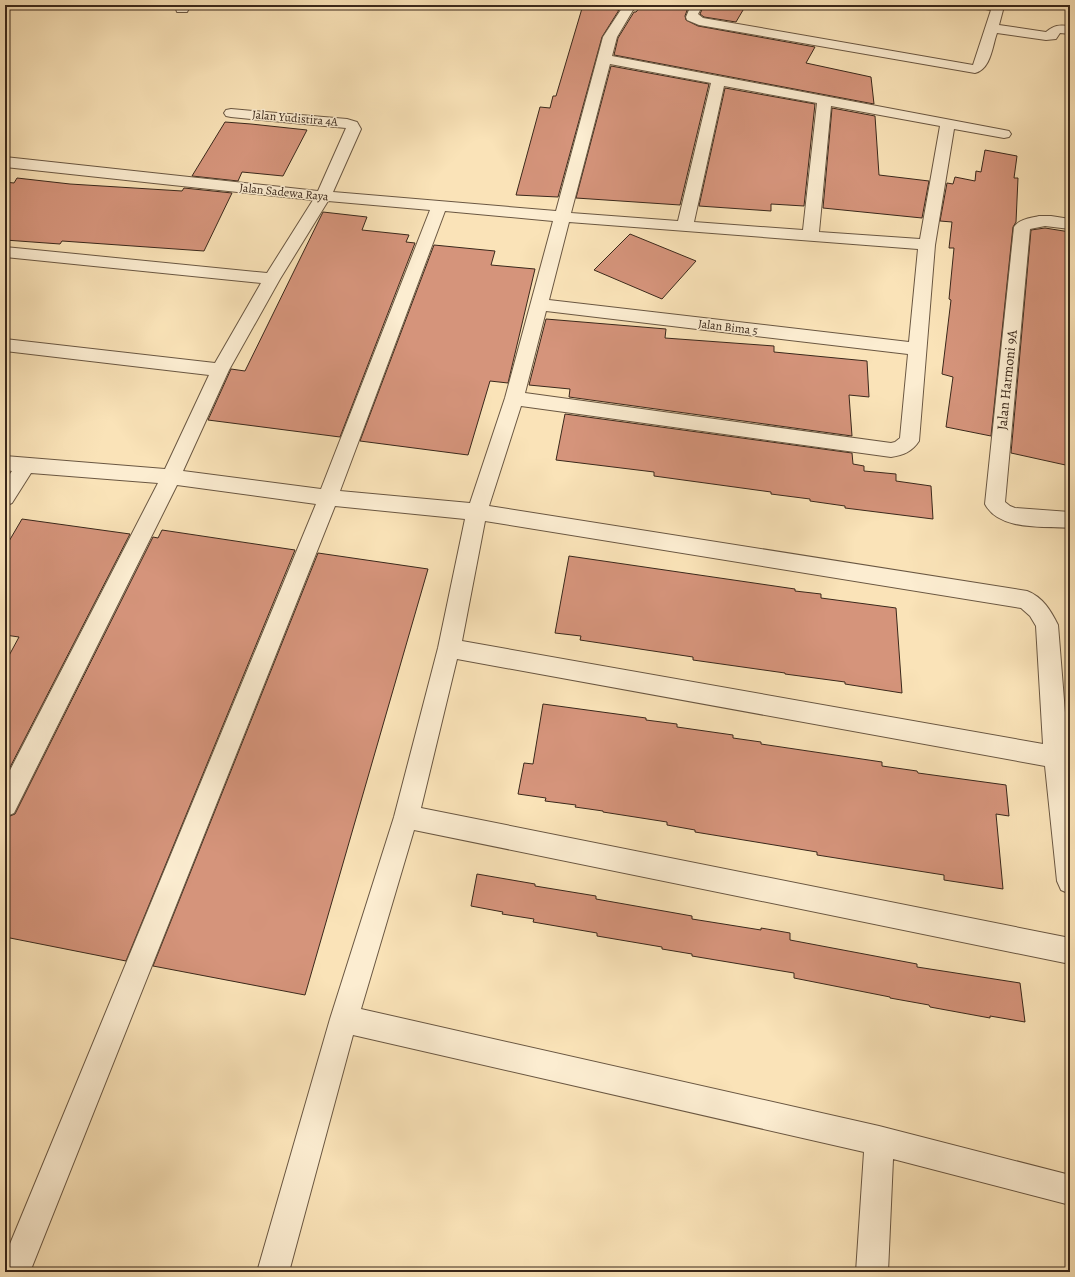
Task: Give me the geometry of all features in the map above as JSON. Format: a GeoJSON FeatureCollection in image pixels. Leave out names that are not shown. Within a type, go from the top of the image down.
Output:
{"type":"FeatureCollection","features":[{"type":"Feature","properties":{"kind":"street"},"geometry":{"type":"LineString","coordinates":[[273,1272],[344,1019],[406,817],[449,648],[476,512],[514,398],[540,305],[610,37],[630,5]]}},
{"type":"Feature","properties":{"kind":"street"},"geometry":{"type":"LineString","coordinates":[[697,5],[692,17],[699,21],[975,69],[980,66],[998,10],[997,8],[984,5]]}},
{"type":"Feature","properties":{"kind":"street"},"geometry":{"type":"LineString","coordinates":[[992,28],[1046,36],[1051,36],[1054,30],[1070,30]]}},
{"type":"Feature","properties":{"kind":"street"},"geometry":{"type":"LineString","coordinates":[[604,59],[1004,134]]}},
{"type":"Feature","properties":{"kind":"street"},"geometry":{"type":"LineString","coordinates":[[685,227],[718,81]]}},
{"type":"Feature","properties":{"kind":"street"},"geometry":{"type":"LineString","coordinates":[[810,237],[824,101]]}},
{"type":"Feature","properties":{"kind":"street","name":"Jalan Yudistira 4A"},"geometry":{"type":"LineString","coordinates":[[231,113],[352,125],[354,129],[322,196]]}},
{"type":"Feature","properties":{"kind":"street"},"geometry":{"type":"LineString","coordinates":[[514,398],[891,450],[901,448],[909,441],[916,349],[927,245],[948,124]]}},
{"type":"Feature","properties":{"kind":"street","name":"Jalan Sadewa Raya"},"geometry":{"type":"LineString","coordinates":[[5,162],[322,196],[685,227],[927,245]]}},
{"type":"Feature","properties":{"kind":"street"},"geometry":{"type":"LineString","coordinates":[[5,805],[171,476],[220,370],[322,196]]}},
{"type":"Feature","properties":{"kind":"street"},"geometry":{"type":"LineString","coordinates":[[14,1272],[328,498],[439,206]]}},
{"type":"Feature","properties":{"kind":"street","name":"Jalan Harmoni 9A"},"geometry":{"type":"LineString","coordinates":[[1070,224],[1042,220],[1031,222],[1022,227],[995,504],[1003,512],[1014,516],[1070,520]]}},
{"type":"Feature","properties":{"kind":"street"},"geometry":{"type":"LineString","coordinates":[[5,252],[272,279]]}},
{"type":"Feature","properties":{"kind":"street","name":"Jalan Bima 5"},"geometry":{"type":"LineString","coordinates":[[540,305],[916,349]]}},
{"type":"Feature","properties":{"kind":"street"},"geometry":{"type":"LineString","coordinates":[[5,345],[220,370]]}},
{"type":"Feature","properties":{"kind":"street"},"geometry":{"type":"LineString","coordinates":[[5,464],[171,476],[328,498],[476,512],[1027,600],[1038,610],[1047,625],[1056,758],[1070,881]]}},
{"type":"Feature","properties":{"kind":"street"},"geometry":{"type":"LineString","coordinates":[[5,498],[25,466]]}},
{"type":"Feature","properties":{"kind":"street"},"geometry":{"type":"LineString","coordinates":[[449,648],[1056,758]]}},
{"type":"Feature","properties":{"kind":"street"},"geometry":{"type":"LineString","coordinates":[[406,817],[1070,951]]}},
{"type":"Feature","properties":{"kind":"street"},"geometry":{"type":"LineString","coordinates":[[344,1019],[879,1141],[1070,1190]]}},
{"type":"Feature","properties":{"kind":"street"},"geometry":{"type":"LineString","coordinates":[[872,1272],[879,1141]]}},
{"type":"Feature","properties":{"kind":"building"},"geometry":{"type":"Polygon","coordinates":[[[583,5],[619,10],[602,37],[558,197],[516,195],[540,107],[550,108],[553,96],[556,96],[583,5]]]}},
{"type":"Feature","properties":{"kind":"building"},"geometry":{"type":"Polygon","coordinates":[[[642,5],[689,5],[685,16],[686,20],[698,26],[815,47],[806,63],[871,77],[874,104],[614,55],[618,38],[634,12],[636,12],[642,5]]]}},
{"type":"Feature","properties":{"kind":"building"},"geometry":{"type":"Polygon","coordinates":[[[704,5],[746,5],[736,22],[704,17],[700,14],[704,5]]]}},
{"type":"Feature","properties":{"kind":"building"},"geometry":{"type":"Polygon","coordinates":[[[611,66],[709,84],[680,205],[576,198],[611,66]]]}},
{"type":"Feature","properties":{"kind":"building"},"geometry":{"type":"Polygon","coordinates":[[[725,88],[815,104],[804,206],[771,204],[771,211],[699,206],[725,88]]]}},
{"type":"Feature","properties":{"kind":"building"},"geometry":{"type":"Polygon","coordinates":[[[832,108],[875,116],[879,175],[929,181],[922,218],[823,208],[832,108]]]}},
{"type":"Feature","properties":{"kind":"building"},"geometry":{"type":"Polygon","coordinates":[[[225,122],[307,130],[283,176],[242,172],[238,181],[192,176],[225,122]]]}},
{"type":"Feature","properties":{"kind":"building"},"geometry":{"type":"Polygon","coordinates":[[[985,150],[1017,156],[1014,178],[1018,178],[1016,222],[1013,227],[991,436],[946,427],[953,377],[942,374],[951,300],[949,299],[954,248],[949,248],[952,222],[940,221],[947,183],[953,184],[955,177],[975,181],[976,171],[981,172],[985,150]]]}},
{"type":"Feature","properties":{"kind":"building"},"geometry":{"type":"Polygon","coordinates":[[[17,178],[70,184],[182,191],[184,188],[232,193],[204,251],[62,241],[60,244],[5,240],[5,182],[14,183],[17,178]]]}},
{"type":"Feature","properties":{"kind":"building"},"geometry":{"type":"Polygon","coordinates":[[[323,212],[367,217],[362,230],[409,235],[406,242],[415,243],[340,437],[208,420],[231,369],[245,371],[323,212]]]}},
{"type":"Feature","properties":{"kind":"building"},"geometry":{"type":"Polygon","coordinates":[[[1045,228],[1070,232],[1070,466],[1011,453],[1031,230],[1045,228]]]}},
{"type":"Feature","properties":{"kind":"building"},"geometry":{"type":"Polygon","coordinates":[[[630,234],[696,261],[662,299],[594,270],[630,234]]]}},
{"type":"Feature","properties":{"kind":"building"},"geometry":{"type":"Polygon","coordinates":[[[434,245],[495,251],[491,265],[535,269],[508,383],[490,381],[468,455],[360,441],[434,245]]]}},
{"type":"Feature","properties":{"kind":"building"},"geometry":{"type":"Polygon","coordinates":[[[546,319],[666,329],[665,338],[774,346],[774,352],[867,361],[869,397],[849,395],[852,436],[569,397],[570,389],[529,385],[546,319]]]}},
{"type":"Feature","properties":{"kind":"building"},"geometry":{"type":"Polygon","coordinates":[[[565,414],[852,453],[853,464],[864,466],[864,471],[896,474],[896,481],[931,486],[933,519],[845,508],[845,506],[810,501],[810,499],[771,494],[771,492],[654,476],[654,472],[556,460],[565,414]]]}},
{"type":"Feature","properties":{"kind":"building"},"geometry":{"type":"Polygon","coordinates":[[[22,519],[130,534],[5,777],[5,663],[19,637],[5,635],[5,548],[22,519]]]}},
{"type":"Feature","properties":{"kind":"building"},"geometry":{"type":"Polygon","coordinates":[[[162,530],[295,550],[126,961],[5,937],[5,818],[15,814],[153,537],[158,538],[162,530]]]}},
{"type":"Feature","properties":{"kind":"building"},"geometry":{"type":"Polygon","coordinates":[[[318,553],[428,569],[305,995],[153,966],[318,553]]]}},
{"type":"Feature","properties":{"kind":"building"},"geometry":{"type":"Polygon","coordinates":[[[569,556],[795,589],[795,591],[821,594],[821,598],[896,608],[902,693],[845,684],[845,682],[693,660],[693,657],[580,640],[581,636],[555,633],[569,556]]]}},
{"type":"Feature","properties":{"kind":"building"},"geometry":{"type":"Polygon","coordinates":[[[543,704],[646,718],[646,720],[677,724],[677,727],[733,735],[733,738],[761,742],[761,744],[882,762],[882,766],[917,771],[918,773],[1006,785],[1009,816],[996,814],[1003,889],[944,880],[944,875],[817,855],[817,852],[695,832],[695,830],[667,825],[667,822],[575,807],[576,805],[545,801],[546,798],[518,794],[524,763],[533,764],[543,704]]]}},
{"type":"Feature","properties":{"kind":"building"},"geometry":{"type":"Polygon","coordinates":[[[477,874],[535,884],[535,886],[596,896],[596,899],[692,916],[692,919],[790,933],[790,940],[917,964],[917,967],[1020,983],[1025,1022],[990,1016],[990,1018],[930,1007],[929,1005],[794,978],[794,973],[692,956],[692,954],[662,949],[662,947],[597,936],[597,933],[533,922],[534,919],[502,914],[503,912],[471,906],[477,874]]]}}]}
